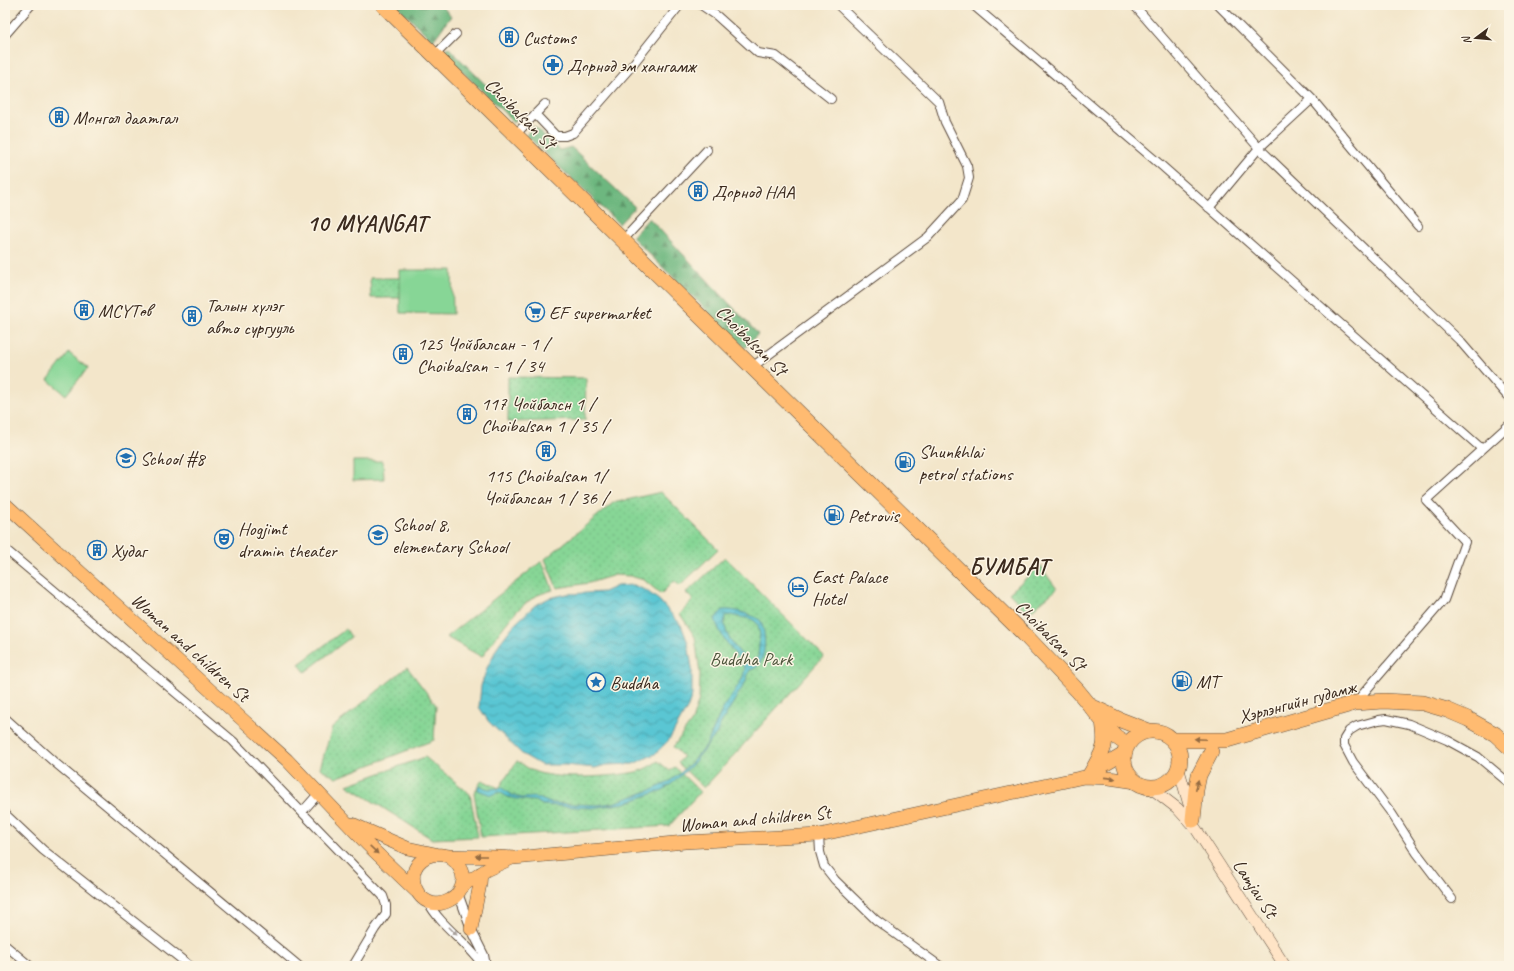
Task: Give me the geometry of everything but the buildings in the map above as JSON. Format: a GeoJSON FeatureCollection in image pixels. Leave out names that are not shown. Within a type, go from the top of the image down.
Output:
{"type":"FeatureCollection","features":[{"type":"Feature","properties":{"kind":"highway","name":"Choibalsan St"},"geometry":{"type":"LineString","coordinates":[[383,5],[1024,634],[1091,706],[1126,749]]}},
{"type":"Feature","properties":{"kind":"highway","name":"Хэрлэнгийн гудамж"},"geometry":{"type":"LineString","coordinates":[[1173,740],[1227,740],[1355,703],[1404,701],[1423,703],[1447,710],[1468,719],[1495,734],[1509,747]]}},
{"type":"Feature","properties":{"kind":"highway"},"geometry":{"type":"LineString","coordinates":[[1091,706],[1118,719],[1149,731],[1158,731],[1166,734],[1178,746],[1180,766],[1174,778],[1159,787],[1151,788],[1136,782],[1126,770],[1124,762],[1126,749],[1137,736],[1149,731]]}},
{"type":"Feature","properties":{"kind":"highway"},"geometry":{"type":"LineString","coordinates":[[1088,775],[1104,751],[1106,740],[1103,721]]}},
{"type":"Feature","properties":{"kind":"highway","name":"Хэрлэнгийн гудамж"},"geometry":{"type":"LineString","coordinates":[[1180,766],[1204,756],[1227,740]]}},
{"type":"Feature","properties":{"kind":"highway"},"geometry":{"type":"LineString","coordinates":[[1194,825],[1196,790],[1199,775],[1211,752]]}},
{"type":"Feature","properties":{"kind":"main road","name":"Woman and children St"},"geometry":{"type":"LineString","coordinates":[[5,504],[287,760],[367,844],[428,902]]}},
{"type":"Feature","properties":{"kind":"main road"},"geometry":{"type":"LineString","coordinates":[[1088,775],[1126,749]]}},
{"type":"Feature","properties":{"kind":"main road","name":"Woman and children St"},"geometry":{"type":"LineString","coordinates":[[347,822],[407,848],[448,856],[514,858],[685,842],[819,835],[1088,775]]}},
{"type":"Feature","properties":{"kind":"main road"},"geometry":{"type":"LineString","coordinates":[[1088,775],[1136,782]]}},
{"type":"Feature","properties":{"kind":"main road"},"geometry":{"type":"LineString","coordinates":[[416,890],[413,875],[416,867],[427,856],[435,854]]}},
{"type":"Feature","properties":{"kind":"main road"},"geometry":{"type":"LineString","coordinates":[[448,856],[459,865],[463,878],[460,889]]}},
{"type":"Feature","properties":{"kind":"main road"},"geometry":{"type":"LineString","coordinates":[[428,902],[436,904],[445,903],[452,899],[460,889],[481,873],[514,858]]}},
{"type":"Feature","properties":{"kind":"main road"},"geometry":{"type":"LineString","coordinates":[[470,929],[481,873]]}},
{"type":"Feature","properties":{"kind":"street"},"geometry":{"type":"LineString","coordinates":[[5,35],[31,5]]}},
{"type":"Feature","properties":{"kind":"street"},"geometry":{"type":"LineString","coordinates":[[535,114],[556,136],[565,136],[573,132],[629,68],[680,5]]}},
{"type":"Feature","properties":{"kind":"street"},"geometry":{"type":"LineString","coordinates":[[701,5],[717,16],[758,53],[776,56],[831,99]]}},
{"type":"Feature","properties":{"kind":"street"},"geometry":{"type":"LineString","coordinates":[[752,367],[928,237],[962,200],[969,178],[968,166],[945,122],[939,102],[838,5]]}},
{"type":"Feature","properties":{"kind":"street"},"geometry":{"type":"LineString","coordinates":[[973,5],[1209,208],[1482,449]]}},
{"type":"Feature","properties":{"kind":"street"},"geometry":{"type":"LineString","coordinates":[[1134,5],[1259,148],[1459,340],[1509,398]]}},
{"type":"Feature","properties":{"kind":"street"},"geometry":{"type":"LineString","coordinates":[[1218,5],[1312,99],[1418,226]]}},
{"type":"Feature","properties":{"kind":"street"},"geometry":{"type":"LineString","coordinates":[[435,55],[456,34]]}},
{"type":"Feature","properties":{"kind":"street"},"geometry":{"type":"LineString","coordinates":[[1209,208],[1259,148],[1312,99]]}},
{"type":"Feature","properties":{"kind":"street"},"geometry":{"type":"LineString","coordinates":[[515,135],[545,104]]}},
{"type":"Feature","properties":{"kind":"street"},"geometry":{"type":"LineString","coordinates":[[622,241],[707,150]]}},
{"type":"Feature","properties":{"kind":"street"},"geometry":{"type":"LineString","coordinates":[[1355,703],[1444,600],[1465,542],[1426,500],[1509,425]]}},
{"type":"Feature","properties":{"kind":"street"},"geometry":{"type":"LineString","coordinates":[[5,549],[233,741],[383,896],[386,905],[386,914],[375,929],[353,966]]}},
{"type":"Feature","properties":{"kind":"street"},"geometry":{"type":"LineString","coordinates":[[5,718],[53,761],[299,966]]}},
{"type":"Feature","properties":{"kind":"street"},"geometry":{"type":"LineString","coordinates":[[1452,899],[1417,853],[1392,814],[1353,762],[1344,745],[1344,739],[1349,731],[1357,726],[1379,720],[1386,719],[1409,724],[1446,740],[1478,757],[1509,783]]}},
{"type":"Feature","properties":{"kind":"street"},"geometry":{"type":"LineString","coordinates":[[1180,766],[1194,825]]}},
{"type":"Feature","properties":{"kind":"street"},"geometry":{"type":"LineString","coordinates":[[1151,788],[1169,801],[1194,825]]}},
{"type":"Feature","properties":{"kind":"street"},"geometry":{"type":"LineString","coordinates":[[302,812],[319,793]]}},
{"type":"Feature","properties":{"kind":"street"},"geometry":{"type":"LineString","coordinates":[[5,814],[44,850],[190,966]]}},
{"type":"Feature","properties":{"kind":"street","name":"Lamjav St"},"geometry":{"type":"LineString","coordinates":[[1194,825],[1285,966]]}},
{"type":"Feature","properties":{"kind":"street"},"geometry":{"type":"LineString","coordinates":[[819,835],[820,852],[824,866],[834,880],[876,920],[940,966]]}},
{"type":"Feature","properties":{"kind":"street"},"geometry":{"type":"LineString","coordinates":[[460,889],[470,929],[484,955],[485,966]]}},
{"type":"Feature","properties":{"kind":"street"},"geometry":{"type":"LineString","coordinates":[[428,902],[433,911],[469,947],[485,966]]}},
{"type":"Feature","properties":{"kind":"street"},"geometry":{"type":"LineString","coordinates":[[5,945],[30,966]]}},
{"type":"Feature","properties":{"kind":"green space"},"geometry":{"type":"Polygon","coordinates":[[[396,5],[441,5],[451,16],[433,41],[396,5]]]}},
{"type":"Feature","properties":{"kind":"green space"},"geometry":{"type":"Polygon","coordinates":[[[448,47],[518,117],[514,122],[442,52],[448,47]]]}},
{"type":"Feature","properties":{"kind":"green space"},"geometry":{"type":"Polygon","coordinates":[[[534,126],[560,150],[571,147],[635,207],[619,224],[526,135],[534,126]]]}},
{"type":"Feature","properties":{"kind":"green space"},"geometry":{"type":"Polygon","coordinates":[[[649,218],[758,334],[745,348],[632,237],[649,218]]]}},
{"type":"Feature","properties":{"kind":"green space"},"geometry":{"type":"Polygon","coordinates":[[[399,270],[452,270],[453,314],[400,313],[399,270]]]}},
{"type":"Feature","properties":{"kind":"green space"},"geometry":{"type":"Polygon","coordinates":[[[370,278],[400,278],[400,298],[371,298],[370,278]]]}},
{"type":"Feature","properties":{"kind":"green space"},"geometry":{"type":"Polygon","coordinates":[[[69,353],[88,368],[66,395],[48,380],[69,353]]]}},
{"type":"Feature","properties":{"kind":"green space"},"geometry":{"type":"Polygon","coordinates":[[[508,377],[586,378],[585,420],[508,422],[508,377]]]}},
{"type":"Feature","properties":{"kind":"green space"},"geometry":{"type":"Polygon","coordinates":[[[353,461],[383,461],[384,479],[353,480],[353,461]]]}},
{"type":"Feature","properties":{"kind":"green space"},"geometry":{"type":"Polygon","coordinates":[[[661,492],[718,549],[680,586],[674,581],[661,594],[644,580],[630,576],[615,575],[589,583],[557,588],[545,559],[613,503],[661,492]]]}},
{"type":"Feature","properties":{"kind":"green space","name":"Buddha Park"},"geometry":{"type":"Polygon","coordinates":[[[725,557],[824,656],[704,788],[678,763],[683,757],[673,747],[692,721],[699,699],[700,673],[695,637],[680,614],[693,600],[686,593],[725,557]]]}},
{"type":"Feature","properties":{"kind":"green space"},"geometry":{"type":"Polygon","coordinates":[[[542,561],[553,590],[535,597],[518,610],[511,617],[482,657],[446,637],[542,561]]]}},
{"type":"Feature","properties":{"kind":"green space"},"geometry":{"type":"Polygon","coordinates":[[[1040,566],[1057,589],[1028,613],[1009,593],[1040,566]]]}},
{"type":"Feature","properties":{"kind":"green space"},"geometry":{"type":"Polygon","coordinates":[[[346,629],[351,637],[305,672],[299,664],[346,629]]]}},
{"type":"Feature","properties":{"kind":"green space"},"geometry":{"type":"Polygon","coordinates":[[[407,667],[436,705],[434,740],[336,778],[320,768],[332,728],[407,667]]]}},
{"type":"Feature","properties":{"kind":"green space"},"geometry":{"type":"Polygon","coordinates":[[[425,757],[470,794],[478,837],[432,839],[347,785],[425,757]]]}},
{"type":"Feature","properties":{"kind":"green space"},"geometry":{"type":"Polygon","coordinates":[[[517,761],[533,771],[546,775],[586,777],[636,772],[645,769],[658,761],[670,771],[675,767],[700,792],[669,826],[481,837],[474,793],[482,780],[499,788],[517,761]]]}},
{"type":"Feature","properties":{"kind":"water"},"geometry":{"type":"Polygon","coordinates":[[[633,585],[647,591],[660,601],[681,625],[688,643],[692,668],[692,695],[688,707],[669,740],[655,754],[633,764],[606,765],[595,768],[565,765],[541,765],[522,754],[489,722],[479,707],[481,686],[487,668],[499,644],[513,626],[534,606],[549,598],[567,594],[604,592],[617,586],[633,585]]]}},
{"type":"Feature","properties":{"kind":"water"},"geometry":{"type":"Polygon","coordinates":[[[723,610],[732,610],[747,614],[760,620],[765,640],[763,656],[760,663],[750,670],[745,683],[720,725],[717,733],[692,765],[674,782],[663,790],[625,803],[591,808],[543,805],[535,801],[508,797],[499,792],[491,795],[478,790],[478,786],[489,789],[502,788],[512,795],[522,798],[535,797],[551,803],[597,805],[613,803],[654,789],[667,783],[678,775],[692,762],[707,744],[721,712],[742,679],[745,669],[724,639],[717,626],[715,619],[723,610]],[[731,615],[725,616],[728,636],[731,642],[749,662],[753,663],[758,657],[760,637],[758,627],[753,620],[731,615]]]}},
{"type":"Feature","properties":{"kind":"place","name":"Customs"},"geometry":{"type":"Point","coordinates":[509,37]}},
{"type":"Feature","properties":{"kind":"place","name":"Дорнод эм хангамж"},"geometry":{"type":"Point","coordinates":[553,65]}},
{"type":"Feature","properties":{"kind":"place","name":"Монгол даатгал"},"geometry":{"type":"Point","coordinates":[59,117]}},
{"type":"Feature","properties":{"kind":"place","name":"Дорнод НАА"},"geometry":{"type":"Point","coordinates":[698,191]}},
{"type":"Feature","properties":{"kind":"place","name":"МСҮТөв"},"geometry":{"type":"Point","coordinates":[84,310]}},
{"type":"Feature","properties":{"kind":"place","name":"EF supermarket"},"geometry":{"type":"Point","coordinates":[535,312]}},
{"type":"Feature","properties":{"kind":"place","name":"Талын хүлэг авто сургууль"},"geometry":{"type":"Point","coordinates":[192,316]}},
{"type":"Feature","properties":{"kind":"place","name":"125 Чойбалсан - 1 / Choibalsan - 1 / 34"},"geometry":{"type":"Point","coordinates":[403,354]}},
{"type":"Feature","properties":{"kind":"place","name":"117 Чойбалсн 1 / Choibalsan 1 / 35 /"},"geometry":{"type":"Point","coordinates":[467,414]}},
{"type":"Feature","properties":{"kind":"place","name":"115 Choibalsan 1/ Чойбалсан 1 / 36 /"},"geometry":{"type":"Point","coordinates":[546,451]}},
{"type":"Feature","properties":{"kind":"place","name":"School #8"},"geometry":{"type":"Point","coordinates":[126,458]}},
{"type":"Feature","properties":{"kind":"place","name":"Shunkhlai petrol stations"},"geometry":{"type":"Point","coordinates":[905,462]}},
{"type":"Feature","properties":{"kind":"place","name":"Petrovis"},"geometry":{"type":"Point","coordinates":[834,515]}},
{"type":"Feature","properties":{"kind":"place","name":"School 8, elementary School"},"geometry":{"type":"Point","coordinates":[378,535]}},
{"type":"Feature","properties":{"kind":"place","name":"Hogjimt dramin theater"},"geometry":{"type":"Point","coordinates":[224,539]}},
{"type":"Feature","properties":{"kind":"place","name":"Худаг"},"geometry":{"type":"Point","coordinates":[97,550]}},
{"type":"Feature","properties":{"kind":"place","name":"East Palace Hotel"},"geometry":{"type":"Point","coordinates":[798,587]}},
{"type":"Feature","properties":{"kind":"place","name":"MT"},"geometry":{"type":"Point","coordinates":[1182,681]}},
{"type":"Feature","properties":{"kind":"place","name":"Buddha"},"geometry":{"type":"Point","coordinates":[596,682]}},
{"type":"Feature","properties":{"kind":"district","name":"10 MYANGAT"},"geometry":{"type":"Point","coordinates":[367,223]}},
{"type":"Feature","properties":{"kind":"district","name":"БУМБАТ"},"geometry":{"type":"Point","coordinates":[1009,566]}}]}
